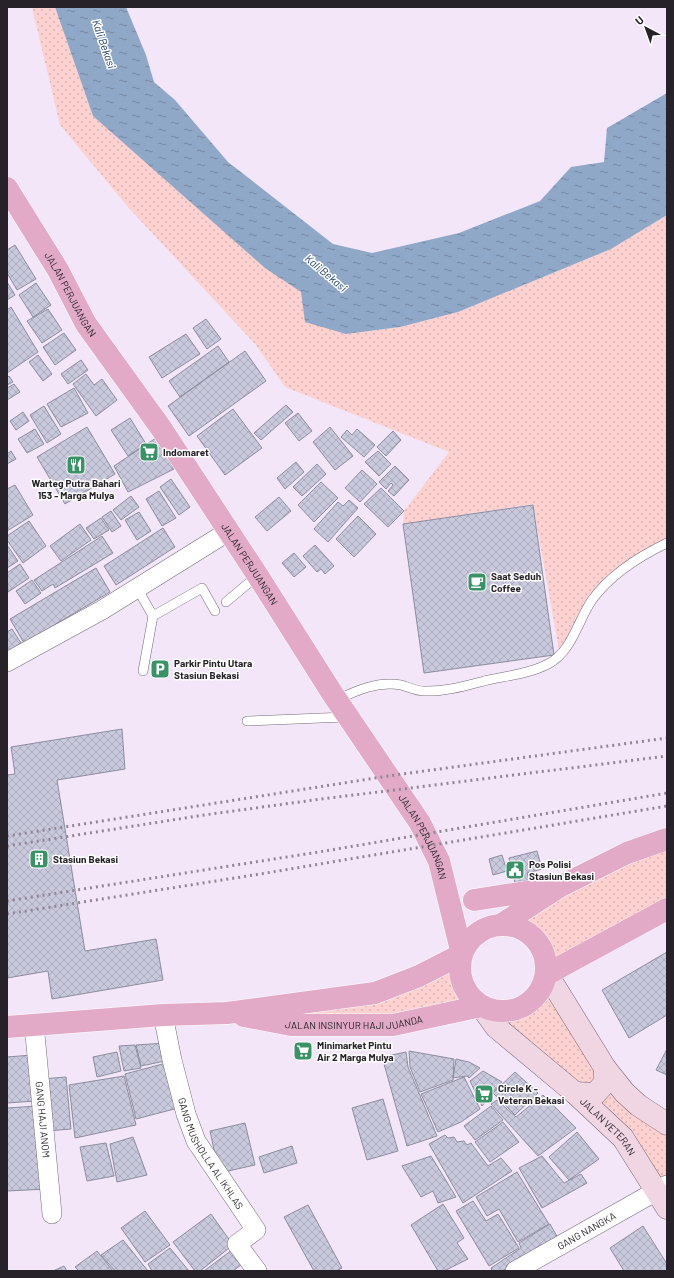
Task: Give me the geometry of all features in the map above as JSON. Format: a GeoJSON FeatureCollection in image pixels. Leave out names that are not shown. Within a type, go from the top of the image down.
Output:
{"type":"FeatureCollection","features":[{"type":"Feature","properties":{"kind":"main road","name":"JALAN PERJUANGAN"},"geometry":{"type":"LineString","coordinates":[[7,188],[58,270],[86,324],[161,428],[342,708],[416,815],[439,861],[462,954]]}},
{"type":"Feature","properties":{"kind":"main road"},"geometry":{"type":"LineString","coordinates":[[439,861],[499,925],[521,928],[532,935],[544,951],[547,974],[541,991],[524,1006],[501,1012],[481,1006],[471,997],[463,986],[460,968],[462,954],[474,936],[483,929],[499,925],[559,887],[627,853],[667,839]]}},
{"type":"Feature","properties":{"kind":"main road"},"geometry":{"type":"LineString","coordinates":[[474,900],[559,887]]}},
{"type":"Feature","properties":{"kind":"main road"},"geometry":{"type":"LineString","coordinates":[[547,974],[667,909]]}},
{"type":"Feature","properties":{"kind":"main road","name":"JALAN INSINYUR HAJI JUANDA"},"geometry":{"type":"LineString","coordinates":[[7,1027],[163,1015],[227,1013],[375,993],[419,976],[462,954]]}},
{"type":"Feature","properties":{"kind":"main road","name":"JALAN INSINYUR HAJI JUANDA"},"geometry":{"type":"LineString","coordinates":[[227,1013],[291,1025],[393,1025],[481,1006]]}},
{"type":"Feature","properties":{"kind":"street"},"geometry":{"type":"LineString","coordinates":[[7,662],[102,610],[228,531]]}},
{"type":"Feature","properties":{"kind":"street"},"geometry":{"type":"LineString","coordinates":[[547,974],[605,1068],[624,1092],[638,1105],[667,1124]]}},
{"type":"Feature","properties":{"kind":"street","name":"JALAN VETERAN"},"geometry":{"type":"LineString","coordinates":[[481,1006],[496,1027],[575,1093],[623,1138],[664,1195]]}},
{"type":"Feature","properties":{"kind":"street","name":"GANG MUSHOLLA AL IKHLAS"},"geometry":{"type":"LineString","coordinates":[[163,1015],[172,1060],[186,1114],[196,1141],[256,1230],[237,1244],[258,1271]]}},
{"type":"Feature","properties":{"kind":"street","name":"GANG HAJI ANOM"},"geometry":{"type":"LineString","coordinates":[[34,1024],[52,1214]]}},
{"type":"Feature","properties":{"kind":"street"},"geometry":{"type":"LineString","coordinates":[[575,1093],[595,1094],[605,1083],[605,1068]]}},
{"type":"Feature","properties":{"kind":"street","name":"GANG NANGKA"},"geometry":{"type":"LineString","coordinates":[[515,1271],[664,1195]]}},
{"type":"Feature","properties":{"kind":"lane"},"geometry":{"type":"LineString","coordinates":[[247,721],[342,708],[357,690],[381,684],[400,685],[423,691],[445,690],[532,671],[550,663],[563,651],[573,637],[584,612],[605,586],[636,561],[667,543]]}},
{"type":"Feature","properties":{"kind":"lane"},"geometry":{"type":"LineString","coordinates":[[226,602],[258,576]]}},
{"type":"Feature","properties":{"kind":"lane"},"geometry":{"type":"LineString","coordinates":[[136,588],[153,616],[143,671]]}},
{"type":"Feature","properties":{"kind":"lane"},"geometry":{"type":"LineString","coordinates":[[153,616],[202,588],[215,610]]}},
{"type":"Feature","properties":{"kind":"shaded area"},"geometry":{"type":"Polygon","coordinates":[[[32,7],[55,7],[93,116],[301,292],[346,334],[400,327],[458,312],[611,249],[667,215],[667,543],[611,580],[560,655],[533,504],[403,524],[404,511],[449,452],[285,387],[256,345],[128,207],[60,125],[32,7]]]}},
{"type":"Feature","properties":{"kind":"shaded area"},"geometry":{"type":"Polygon","coordinates":[[[667,839],[667,909],[547,974],[605,1068],[667,1124],[667,1185],[623,1138],[481,1006],[291,1025],[305,1002],[460,963],[460,974],[463,984],[467,993],[475,1001],[495,1011],[513,1010],[529,1002],[541,988],[547,971],[545,953],[534,937],[512,925],[667,839]]]}},
{"type":"Feature","properties":{"kind":"water","name":"Kali Bekasi"},"geometry":{"type":"Polygon","coordinates":[[[55,7],[126,7],[146,55],[154,82],[175,100],[228,162],[333,244],[372,253],[459,233],[540,201],[571,167],[604,162],[607,128],[667,93],[667,215],[611,249],[458,312],[400,327],[346,334],[305,322],[301,292],[265,268],[93,116],[55,7]]]}},
{"type":"Feature","properties":{"kind":"building"},"geometry":{"type":"Polygon","coordinates":[[[15,245],[36,279],[17,290],[7,273],[7,250],[15,245]]]}},
{"type":"Feature","properties":{"kind":"building"},"geometry":{"type":"Polygon","coordinates":[[[7,282],[15,295],[7,300],[7,282]]]}},
{"type":"Feature","properties":{"kind":"building"},"geometry":{"type":"Polygon","coordinates":[[[36,283],[51,305],[33,317],[19,295],[36,283]]]}},
{"type":"Feature","properties":{"kind":"building"},"geometry":{"type":"Polygon","coordinates":[[[11,307],[38,352],[7,373],[7,310],[11,307]]]}},
{"type":"Feature","properties":{"kind":"building"},"geometry":{"type":"Polygon","coordinates":[[[48,309],[62,330],[42,343],[27,321],[48,309]]]}},
{"type":"Feature","properties":{"kind":"building"},"geometry":{"type":"Polygon","coordinates":[[[206,319],[221,339],[207,349],[193,328],[206,319]]]}},
{"type":"Feature","properties":{"kind":"building"},"geometry":{"type":"Polygon","coordinates":[[[64,333],[76,350],[55,365],[43,347],[64,333]]]}},
{"type":"Feature","properties":{"kind":"building"},"geometry":{"type":"Polygon","coordinates":[[[186,334],[200,354],[162,378],[149,357],[186,334]]]}},
{"type":"Feature","properties":{"kind":"building"},"geometry":{"type":"Polygon","coordinates":[[[218,346],[229,362],[180,397],[169,381],[218,346]]]}},
{"type":"Feature","properties":{"kind":"building"},"geometry":{"type":"Polygon","coordinates":[[[245,351],[266,381],[189,436],[168,406],[245,351]]]}},
{"type":"Feature","properties":{"kind":"building"},"geometry":{"type":"Polygon","coordinates":[[[38,355],[52,374],[43,381],[29,362],[38,355]]]}},
{"type":"Feature","properties":{"kind":"building"},"geometry":{"type":"Polygon","coordinates":[[[81,360],[88,370],[68,384],[61,374],[81,360]]]}},
{"type":"Feature","properties":{"kind":"building"},"geometry":{"type":"Polygon","coordinates":[[[86,374],[94,385],[102,379],[117,400],[96,416],[73,384],[86,374]]]}},
{"type":"Feature","properties":{"kind":"building"},"geometry":{"type":"Polygon","coordinates":[[[9,376],[13,382],[7,385],[7,378],[9,376]]]}},
{"type":"Feature","properties":{"kind":"building"},"geometry":{"type":"Polygon","coordinates":[[[14,384],[20,392],[7,400],[7,388],[14,384]]]}},
{"type":"Feature","properties":{"kind":"building"},"geometry":{"type":"Polygon","coordinates":[[[74,388],[88,413],[61,427],[47,404],[74,388]]]}},
{"type":"Feature","properties":{"kind":"building"},"geometry":{"type":"Polygon","coordinates":[[[286,405],[293,412],[261,440],[254,433],[286,405]]]}},
{"type":"Feature","properties":{"kind":"building"},"geometry":{"type":"Polygon","coordinates":[[[44,406],[61,434],[47,443],[30,415],[44,406]]]}},
{"type":"Feature","properties":{"kind":"building"},"geometry":{"type":"Polygon","coordinates":[[[233,409],[262,448],[225,475],[197,436],[233,409]]]}},
{"type":"Feature","properties":{"kind":"building"},"geometry":{"type":"Polygon","coordinates":[[[23,412],[29,421],[16,430],[10,421],[23,412]]]}},
{"type":"Feature","properties":{"kind":"building"},"geometry":{"type":"Polygon","coordinates":[[[298,413],[312,431],[299,441],[285,423],[298,413]]]}},
{"type":"Feature","properties":{"kind":"building"},"geometry":{"type":"Polygon","coordinates":[[[130,418],[146,444],[128,456],[111,430],[130,418]]]}},
{"type":"Feature","properties":{"kind":"building","name":"Warteg Putra Bahari 153 - Marga Mulya"},"geometry":{"type":"Polygon","coordinates":[[[87,427],[115,474],[65,504],[37,457],[87,427]]]}},
{"type":"Feature","properties":{"kind":"building"},"geometry":{"type":"Polygon","coordinates":[[[330,427],[353,456],[335,470],[313,442],[330,427]]]}},
{"type":"Feature","properties":{"kind":"building"},"geometry":{"type":"Polygon","coordinates":[[[35,429],[44,444],[27,453],[18,439],[35,429]]]}},
{"type":"Feature","properties":{"kind":"building"},"geometry":{"type":"Polygon","coordinates":[[[357,429],[375,445],[364,457],[341,437],[347,430],[352,435],[357,429]]]}},
{"type":"Feature","properties":{"kind":"building"},"geometry":{"type":"Polygon","coordinates":[[[393,431],[401,440],[386,456],[377,447],[393,431]]]}},
{"type":"Feature","properties":{"kind":"building","name":"Indomaret"},"geometry":{"type":"Polygon","coordinates":[[[156,438],[174,469],[128,492],[114,466],[156,438]]]}},
{"type":"Feature","properties":{"kind":"building"},"geometry":{"type":"Polygon","coordinates":[[[11,451],[16,459],[7,464],[7,454],[11,451]]]}},
{"type":"Feature","properties":{"kind":"building"},"geometry":{"type":"Polygon","coordinates":[[[378,451],[391,464],[379,476],[365,462],[378,451]]]}},
{"type":"Feature","properties":{"kind":"building"},"geometry":{"type":"Polygon","coordinates":[[[296,462],[304,472],[285,489],[277,478],[296,462]]]}},
{"type":"Feature","properties":{"kind":"building"},"geometry":{"type":"Polygon","coordinates":[[[317,464],[326,474],[302,496],[293,487],[317,464]]]}},
{"type":"Feature","properties":{"kind":"building"},"geometry":{"type":"Polygon","coordinates":[[[395,466],[409,480],[394,496],[388,491],[393,485],[391,483],[386,489],[379,482],[395,466]]]}},
{"type":"Feature","properties":{"kind":"building"},"geometry":{"type":"Polygon","coordinates":[[[362,470],[377,484],[360,502],[345,488],[362,470]]]}},
{"type":"Feature","properties":{"kind":"building"},"geometry":{"type":"Polygon","coordinates":[[[171,479],[190,507],[179,515],[160,487],[171,479]]]}},
{"type":"Feature","properties":{"kind":"building"},"geometry":{"type":"Polygon","coordinates":[[[321,482],[338,498],[314,522],[298,505],[321,482]]]}},
{"type":"Feature","properties":{"kind":"building"},"geometry":{"type":"Polygon","coordinates":[[[15,485],[33,515],[7,531],[7,489],[15,485]]]}},
{"type":"Feature","properties":{"kind":"building"},"geometry":{"type":"Polygon","coordinates":[[[381,488],[404,511],[388,527],[364,504],[381,488]]]}},
{"type":"Feature","properties":{"kind":"building"},"geometry":{"type":"Polygon","coordinates":[[[159,491],[176,518],[162,526],[146,499],[159,491]]]}},
{"type":"Feature","properties":{"kind":"building"},"geometry":{"type":"Polygon","coordinates":[[[131,496],[139,507],[121,520],[113,510],[131,496]]]}},
{"type":"Feature","properties":{"kind":"building"},"geometry":{"type":"Polygon","coordinates":[[[279,497],[291,511],[267,531],[255,517],[279,497]]]}},
{"type":"Feature","properties":{"kind":"building"},"geometry":{"type":"Polygon","coordinates":[[[349,500],[358,508],[328,542],[314,529],[338,502],[343,506],[349,500]]]}},
{"type":"Feature","properties":{"kind":"building"},"geometry":{"type":"Polygon","coordinates":[[[533,505],[554,655],[424,673],[403,524],[533,505]]]}},
{"type":"Feature","properties":{"kind":"building"},"geometry":{"type":"Polygon","coordinates":[[[111,511],[121,526],[112,532],[102,517],[111,511]]]}},
{"type":"Feature","properties":{"kind":"building"},"geometry":{"type":"Polygon","coordinates":[[[139,512],[151,531],[137,540],[125,520],[139,512]]]}},
{"type":"Feature","properties":{"kind":"building"},"geometry":{"type":"Polygon","coordinates":[[[358,516],[376,534],[354,557],[336,539],[358,516]]]}},
{"type":"Feature","properties":{"kind":"building"},"geometry":{"type":"Polygon","coordinates":[[[101,518],[109,530],[94,539],[86,528],[101,518]]]}},
{"type":"Feature","properties":{"kind":"building"},"geometry":{"type":"Polygon","coordinates":[[[29,521],[46,546],[23,563],[7,540],[7,536],[29,521]]]}},
{"type":"Feature","properties":{"kind":"building"},"geometry":{"type":"Polygon","coordinates":[[[80,524],[91,540],[61,561],[50,546],[80,524]]]}},
{"type":"Feature","properties":{"kind":"building"},"geometry":{"type":"Polygon","coordinates":[[[163,528],[175,547],[116,585],[104,566],[163,528]]]}},
{"type":"Feature","properties":{"kind":"building"},"geometry":{"type":"Polygon","coordinates":[[[102,536],[113,553],[55,588],[53,584],[42,591],[34,580],[102,536]]]}},
{"type":"Feature","properties":{"kind":"building"},"geometry":{"type":"Polygon","coordinates":[[[7,545],[18,561],[7,568],[7,545]]]}},
{"type":"Feature","properties":{"kind":"building"},"geometry":{"type":"Polygon","coordinates":[[[315,545],[334,566],[325,574],[321,569],[317,572],[303,556],[315,545]]]}},
{"type":"Feature","properties":{"kind":"building"},"geometry":{"type":"Polygon","coordinates":[[[294,553],[306,567],[294,577],[282,563],[294,553]]]}},
{"type":"Feature","properties":{"kind":"building"},"geometry":{"type":"Polygon","coordinates":[[[20,564],[29,578],[8,592],[7,573],[20,564]]]}},
{"type":"Feature","properties":{"kind":"building"},"geometry":{"type":"Polygon","coordinates":[[[96,568],[110,592],[24,643],[10,619],[96,568]]]}},
{"type":"Feature","properties":{"kind":"building"},"geometry":{"type":"Polygon","coordinates":[[[32,580],[41,593],[25,604],[16,591],[32,580]]]}},
{"type":"Feature","properties":{"kind":"building"},"geometry":{"type":"Polygon","coordinates":[[[12,629],[21,643],[7,652],[7,632],[12,629]]]}},
{"type":"Feature","properties":{"kind":"building","name":"Stasiun Bekasi"},"geometry":{"type":"Polygon","coordinates":[[[122,729],[125,769],[57,780],[85,951],[156,939],[163,980],[52,999],[48,971],[7,978],[7,775],[15,774],[11,747],[122,729]]]}},
{"type":"Feature","properties":{"kind":"building"},"geometry":{"type":"Polygon","coordinates":[[[537,851],[542,869],[527,873],[529,880],[515,883],[509,858],[537,851]]]}},
{"type":"Feature","properties":{"kind":"building"},"geometry":{"type":"Polygon","coordinates":[[[502,855],[507,871],[493,875],[489,859],[502,855]]]}},
{"type":"Feature","properties":{"kind":"building"},"geometry":{"type":"Polygon","coordinates":[[[667,952],[667,1015],[629,1038],[602,990],[667,952]]]}},
{"type":"Feature","properties":{"kind":"building"},"geometry":{"type":"Polygon","coordinates":[[[166,1043],[170,1060],[141,1066],[136,1045],[166,1043]]]}},
{"type":"Feature","properties":{"kind":"building"},"geometry":{"type":"Polygon","coordinates":[[[135,1045],[141,1068],[124,1071],[119,1046],[135,1045]]]}},
{"type":"Feature","properties":{"kind":"building"},"geometry":{"type":"Polygon","coordinates":[[[667,1049],[667,1075],[656,1070],[667,1049]]]}},
{"type":"Feature","properties":{"kind":"building"},"geometry":{"type":"Polygon","coordinates":[[[409,1051],[454,1059],[453,1080],[420,1092],[410,1067],[409,1051]]]}},
{"type":"Feature","properties":{"kind":"building"},"geometry":{"type":"Polygon","coordinates":[[[117,1052],[121,1071],[97,1077],[93,1057],[117,1052]]]}},
{"type":"Feature","properties":{"kind":"building"},"geometry":{"type":"Polygon","coordinates":[[[406,1052],[408,1067],[437,1136],[407,1146],[382,1057],[406,1052]]]}},
{"type":"Feature","properties":{"kind":"building"},"geometry":{"type":"Polygon","coordinates":[[[32,1055],[36,1101],[7,1103],[7,1057],[32,1055]]]}},
{"type":"Feature","properties":{"kind":"building"},"geometry":{"type":"Polygon","coordinates":[[[456,1059],[469,1062],[480,1068],[469,1078],[467,1076],[453,1078],[456,1059]]]}},
{"type":"Feature","properties":{"kind":"building"},"geometry":{"type":"Polygon","coordinates":[[[170,1062],[182,1107],[136,1119],[125,1074],[170,1062]]]}},
{"type":"Feature","properties":{"kind":"building","name":"Circle K - Veteran Bekasi"},"geometry":{"type":"Polygon","coordinates":[[[483,1071],[502,1082],[482,1106],[470,1081],[483,1071]]]}},
{"type":"Feature","properties":{"kind":"building"},"geometry":{"type":"Polygon","coordinates":[[[515,1072],[538,1093],[515,1115],[493,1093],[515,1072]]]}},
{"type":"Feature","properties":{"kind":"building"},"geometry":{"type":"Polygon","coordinates":[[[124,1076],[136,1125],[75,1138],[69,1085],[124,1076]]]}},
{"type":"Feature","properties":{"kind":"building"},"geometry":{"type":"Polygon","coordinates":[[[66,1077],[71,1129],[47,1131],[42,1079],[66,1077]]]}},
{"type":"Feature","properties":{"kind":"building"},"geometry":{"type":"Polygon","coordinates":[[[464,1077],[480,1109],[461,1122],[438,1132],[421,1094],[464,1077]]]}},
{"type":"Feature","properties":{"kind":"building"},"geometry":{"type":"Polygon","coordinates":[[[543,1095],[576,1128],[538,1156],[491,1104],[497,1100],[516,1117],[543,1095]]]}},
{"type":"Feature","properties":{"kind":"building"},"geometry":{"type":"Polygon","coordinates":[[[383,1099],[398,1151],[367,1160],[352,1108],[383,1099]]]}},
{"type":"Feature","properties":{"kind":"building"},"geometry":{"type":"Polygon","coordinates":[[[37,1106],[48,1189],[7,1191],[7,1108],[37,1106]]]}},
{"type":"Feature","properties":{"kind":"building"},"geometry":{"type":"Polygon","coordinates":[[[491,1106],[503,1120],[475,1140],[464,1126],[491,1106]]]}},
{"type":"Feature","properties":{"kind":"building"},"geometry":{"type":"Polygon","coordinates":[[[503,1122],[519,1142],[490,1162],[475,1142],[503,1122]]]}},
{"type":"Feature","properties":{"kind":"building"},"geometry":{"type":"Polygon","coordinates":[[[245,1123],[255,1165],[219,1173],[210,1131],[245,1123]]]}},
{"type":"Feature","properties":{"kind":"building"},"geometry":{"type":"Polygon","coordinates":[[[577,1132],[599,1159],[569,1180],[549,1157],[577,1132]]]}},
{"type":"Feature","properties":{"kind":"building"},"geometry":{"type":"Polygon","coordinates":[[[445,1135],[448,1138],[454,1137],[457,1142],[464,1141],[467,1145],[471,1143],[488,1166],[501,1158],[512,1171],[463,1203],[429,1144],[445,1135]]]}},
{"type":"Feature","properties":{"kind":"building"},"geometry":{"type":"Polygon","coordinates":[[[133,1137],[147,1175],[117,1182],[110,1144],[133,1137]]]}},
{"type":"Feature","properties":{"kind":"building"},"geometry":{"type":"Polygon","coordinates":[[[106,1143],[114,1176],[87,1181],[80,1147],[106,1143]]]}},
{"type":"Feature","properties":{"kind":"building"},"geometry":{"type":"Polygon","coordinates":[[[292,1146],[297,1163],[264,1173],[259,1157],[292,1146]]]}},
{"type":"Feature","properties":{"kind":"building"},"geometry":{"type":"Polygon","coordinates":[[[431,1156],[456,1197],[438,1203],[433,1191],[421,1197],[402,1166],[431,1156]]]}},
{"type":"Feature","properties":{"kind":"building"},"geometry":{"type":"Polygon","coordinates":[[[542,1156],[564,1183],[581,1174],[587,1183],[542,1208],[519,1168],[542,1156]]]}},
{"type":"Feature","properties":{"kind":"building"},"geometry":{"type":"Polygon","coordinates":[[[517,1172],[549,1224],[518,1242],[499,1209],[487,1216],[476,1197],[517,1172]]]}},
{"type":"Feature","properties":{"kind":"building"},"geometry":{"type":"Polygon","coordinates":[[[473,1201],[486,1221],[498,1214],[519,1248],[489,1266],[456,1211],[473,1201]]]}},
{"type":"Feature","properties":{"kind":"building"},"geometry":{"type":"Polygon","coordinates":[[[443,1204],[464,1238],[457,1243],[468,1259],[444,1271],[438,1271],[411,1225],[443,1204]]]}},
{"type":"Feature","properties":{"kind":"building"},"geometry":{"type":"Polygon","coordinates":[[[308,1205],[342,1268],[336,1271],[314,1271],[284,1217],[308,1205]]]}},
{"type":"Feature","properties":{"kind":"building"},"geometry":{"type":"Polygon","coordinates":[[[145,1211],[170,1245],[145,1262],[121,1228],[145,1211]]]}},
{"type":"Feature","properties":{"kind":"building"},"geometry":{"type":"Polygon","coordinates":[[[211,1214],[233,1245],[200,1271],[195,1271],[173,1242],[211,1214]]]}},
{"type":"Feature","properties":{"kind":"building"},"geometry":{"type":"Polygon","coordinates":[[[550,1224],[558,1238],[502,1271],[492,1271],[491,1268],[521,1248],[519,1243],[550,1224]]]}},
{"type":"Feature","properties":{"kind":"building"},"geometry":{"type":"Polygon","coordinates":[[[643,1226],[667,1264],[667,1271],[624,1271],[610,1248],[643,1226]]]}},
{"type":"Feature","properties":{"kind":"building"},"geometry":{"type":"Polygon","coordinates":[[[123,1240],[148,1271],[115,1271],[101,1255],[123,1240]]]}},
{"type":"Feature","properties":{"kind":"building"},"geometry":{"type":"Polygon","coordinates":[[[236,1247],[246,1261],[233,1271],[204,1271],[236,1247]]]}},
{"type":"Feature","properties":{"kind":"building"},"geometry":{"type":"Polygon","coordinates":[[[170,1248],[189,1271],[152,1271],[148,1264],[170,1248]]]}},
{"type":"Feature","properties":{"kind":"building"},"geometry":{"type":"Polygon","coordinates":[[[97,1251],[113,1271],[79,1271],[75,1267],[97,1251]]]}},
{"type":"Feature","properties":{"kind":"building"},"geometry":{"type":"Polygon","coordinates":[[[64,1266],[67,1271],[53,1271],[64,1266]]]}},
{"type":"Feature","properties":{"kind":"railway"},"geometry":{"type":"LineString","coordinates":[[7,836],[388,776],[667,738]]}},
{"type":"Feature","properties":{"kind":"railway"},"geometry":{"type":"LineString","coordinates":[[7,846],[204,815],[667,756]]}},
{"type":"Feature","properties":{"kind":"railway"},"geometry":{"type":"LineString","coordinates":[[7,901],[325,851],[667,793]]}},
{"type":"Feature","properties":{"kind":"railway"},"geometry":{"type":"LineString","coordinates":[[7,914],[260,874],[667,806]]}},
{"type":"Feature","properties":{"kind":"place","name":"Indomaret"},"geometry":{"type":"Point","coordinates":[149,452]}},
{"type":"Feature","properties":{"kind":"place","name":"Warteg Putra Bahari 153 - Marga Mulya"},"geometry":{"type":"Point","coordinates":[76,465]}},
{"type":"Feature","properties":{"kind":"place","name":"Saat Seduh Coffee"},"geometry":{"type":"Point","coordinates":[477,582]}},
{"type":"Feature","properties":{"kind":"place","name":"Parkir Pintu Utara Stasiun Bekasi"},"geometry":{"type":"Point","coordinates":[160,669]}},
{"type":"Feature","properties":{"kind":"place","name":"Stasiun Bekasi"},"geometry":{"type":"Point","coordinates":[39,859]}},
{"type":"Feature","properties":{"kind":"place","name":"Pos Polisi Stasiun Bekasi"},"geometry":{"type":"Point","coordinates":[515,870]}},
{"type":"Feature","properties":{"kind":"place","name":"Minimarket Pintu Air 2 Marga Mulya"},"geometry":{"type":"Point","coordinates":[303,1051]}},
{"type":"Feature","properties":{"kind":"place","name":"Circle K - Veteran Bekasi"},"geometry":{"type":"Point","coordinates":[484,1094]}}]}
